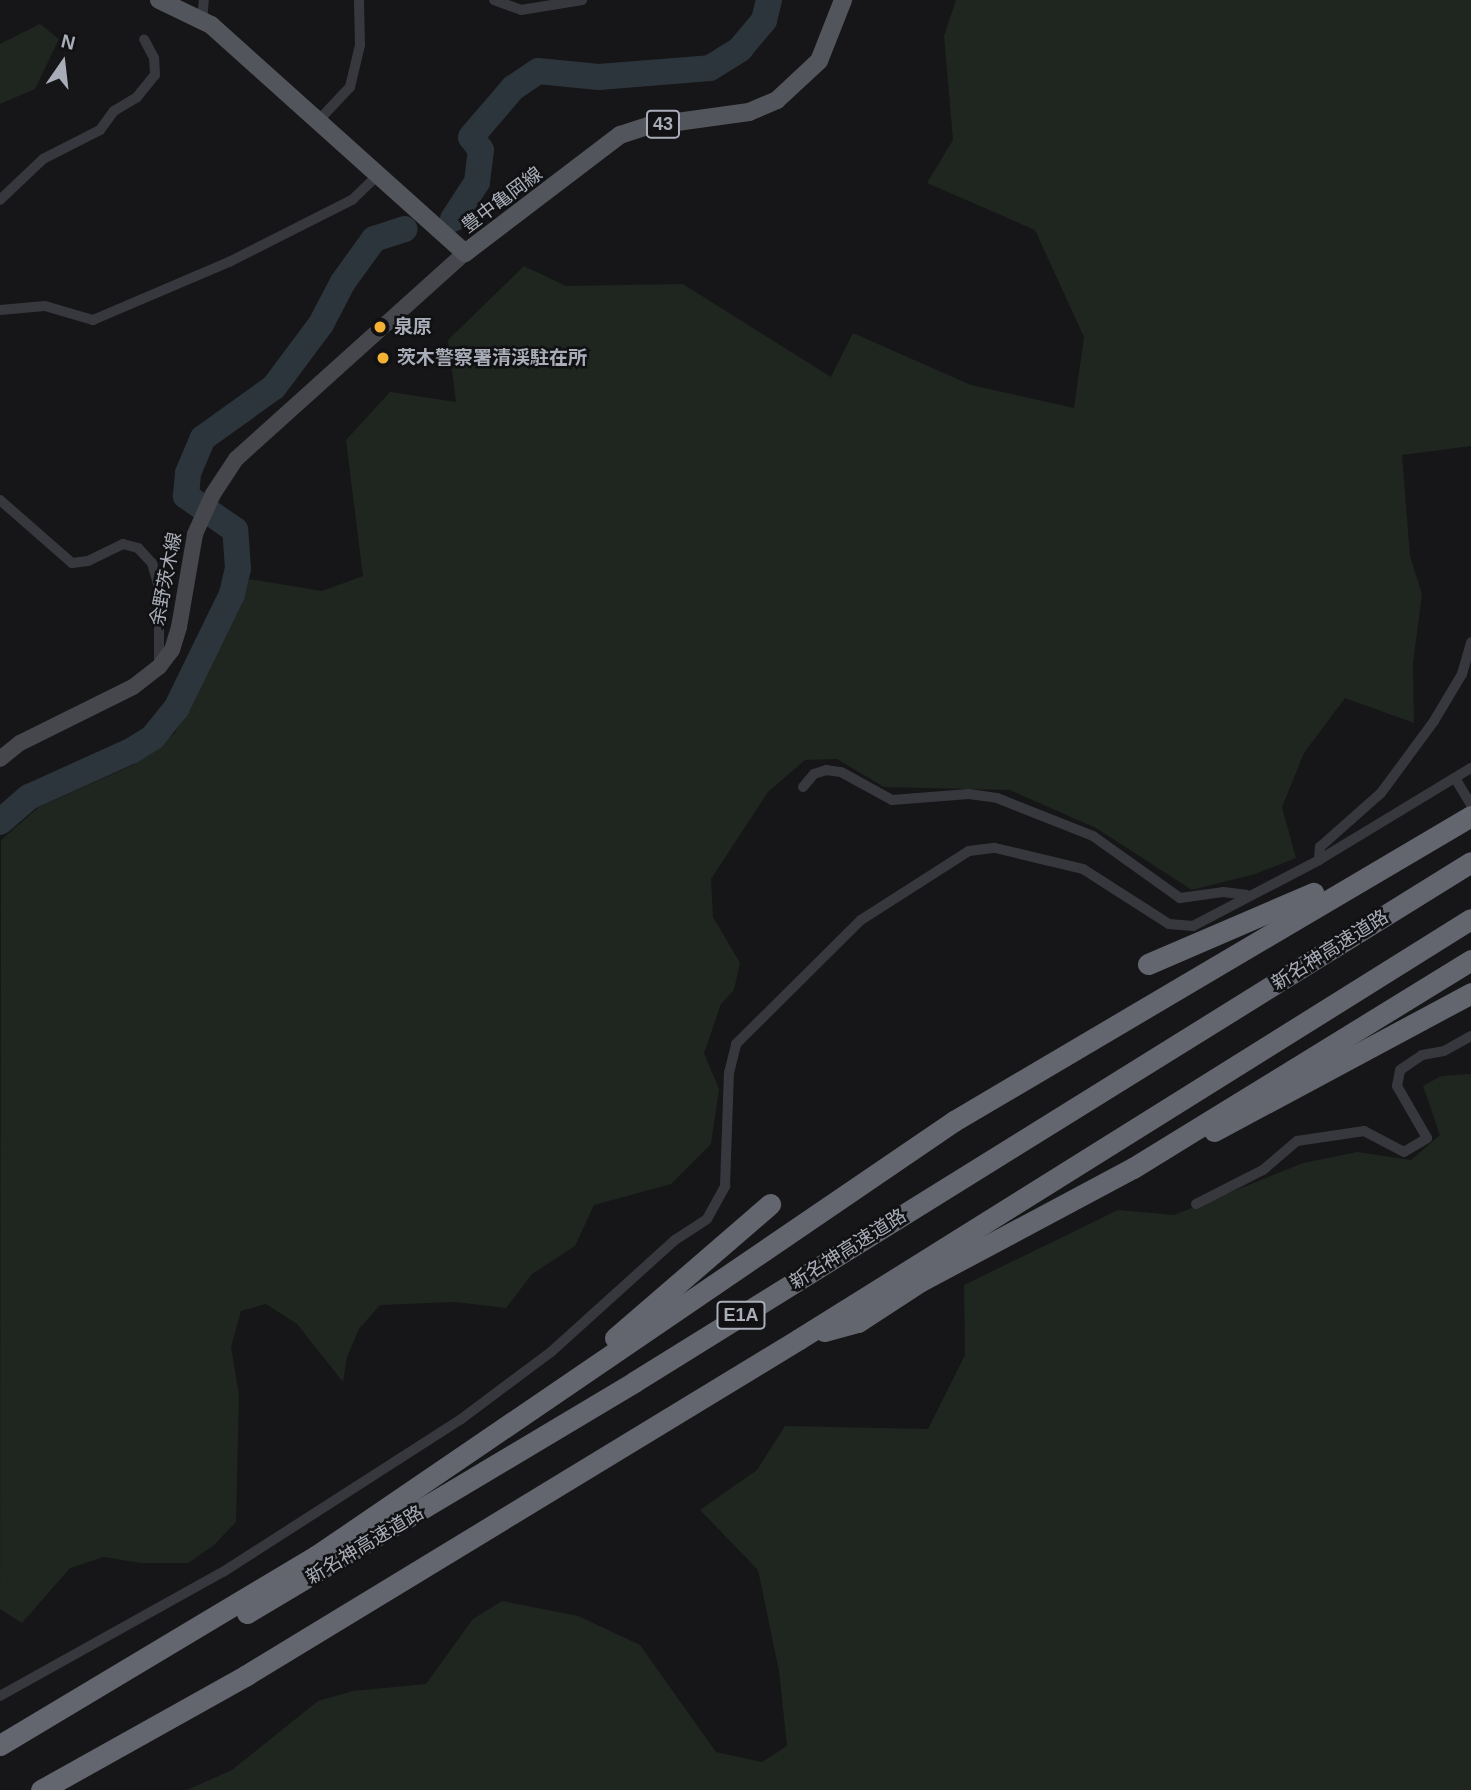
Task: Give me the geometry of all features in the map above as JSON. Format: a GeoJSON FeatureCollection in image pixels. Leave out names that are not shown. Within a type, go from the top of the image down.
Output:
{"type":"FeatureCollection","features":[{"type":"Feature","properties":{"kind":"highway"},"geometry":{"type":"LineString","coordinates":[[0,1747],[316,1556],[954,1121],[1471,817]]}},
{"type":"Feature","properties":{"kind":"highway"},"geometry":{"type":"LineString","coordinates":[[1148,964],[1424,844]]}},
{"type":"Feature","properties":{"kind":"highway","name":"新名神高速道路"},"geometry":{"type":"LineString","coordinates":[[0,1747],[363,1546],[1471,862]]}},
{"type":"Feature","properties":{"kind":"highway","name":"E1A"},"geometry":{"type":"LineString","coordinates":[[41,1790],[245,1676],[799,1339],[1471,919]]}},
{"type":"Feature","properties":{"kind":"highway"},"geometry":{"type":"LineString","coordinates":[[1133,1168],[1471,960]]}},
{"type":"Feature","properties":{"kind":"highway"},"geometry":{"type":"LineString","coordinates":[[799,1339],[858,1322],[921,1281],[1133,1168],[1258,1111],[1471,993]]}},
{"type":"Feature","properties":{"kind":"highway"},"geometry":{"type":"LineString","coordinates":[[534,1409],[770,1204]]}},
{"type":"Feature","properties":{"kind":"main road","name":"豊中亀岡線"},"geometry":{"type":"LineString","coordinates":[[159,0],[202,21],[465,253],[620,135],[648,126],[749,112],[777,100],[819,61],[844,0]]}},
{"type":"Feature","properties":{"kind":"main road","name":"余野茨木線"},"geometry":{"type":"LineString","coordinates":[[0,759],[20,743],[133,687],[159,667],[172,650],[179,627],[189,555],[201,520],[213,494],[236,459],[465,253]]}},
{"type":"Feature","properties":{"kind":"street"},"geometry":{"type":"LineString","coordinates":[[202,21],[204,0]]}},
{"type":"Feature","properties":{"kind":"street"},"geometry":{"type":"LineString","coordinates":[[318,121],[350,87],[359,45],[359,0]]}},
{"type":"Feature","properties":{"kind":"street"},"geometry":{"type":"LineString","coordinates":[[494,0],[521,10],[582,0]]}},
{"type":"Feature","properties":{"kind":"street"},"geometry":{"type":"LineString","coordinates":[[0,200],[43,159],[100,130],[114,111],[137,97],[155,75],[154,58],[144,39]]}},
{"type":"Feature","properties":{"kind":"street"},"geometry":{"type":"LineString","coordinates":[[0,310],[44,306],[93,320],[229,262],[352,200],[378,175]]}},
{"type":"Feature","properties":{"kind":"street"},"geometry":{"type":"LineString","coordinates":[[0,500],[72,563],[88,561],[123,544],[138,548],[152,563],[159,587],[159,667]]}},
{"type":"Feature","properties":{"kind":"street"},"geometry":{"type":"LineString","coordinates":[[1319,860],[1320,847],[1381,793],[1434,721],[1462,674],[1471,642]]}},
{"type":"Feature","properties":{"kind":"street"},"geometry":{"type":"LineString","coordinates":[[0,1696],[223,1572],[460,1420],[551,1352],[675,1240],[707,1219],[725,1186],[729,1073],[736,1044],[861,920],[982,847],[1083,869],[1180,926],[1193,926],[1246,895],[1319,860],[1471,768]]}},
{"type":"Feature","properties":{"kind":"street"},"geometry":{"type":"LineString","coordinates":[[803,787],[826,770],[841,772],[892,800],[969,794],[997,798],[1093,836],[1180,898],[1223,892],[1246,895]]}},
{"type":"Feature","properties":{"kind":"street"},"geometry":{"type":"LineString","coordinates":[[1455,778],[1471,805]]}},
{"type":"Feature","properties":{"kind":"street"},"geometry":{"type":"LineString","coordinates":[[1196,1205],[1263,1170],[1297,1141],[1364,1131],[1404,1152],[1427,1138],[1397,1086],[1400,1070],[1422,1055],[1444,1051],[1471,1036]]}},
{"type":"Feature","properties":{"kind":"shaded area"},"geometry":{"type":"Polygon","coordinates":[[[956,0],[1471,0],[1471,446],[1402,455],[1410,556],[1422,594],[1413,663],[1414,723],[1345,698],[1304,753],[1282,807],[1296,858],[1255,874],[1192,890],[1096,828],[1010,790],[884,787],[837,759],[805,760],[768,792],[711,879],[713,917],[740,963],[734,990],[721,1004],[704,1053],[719,1089],[711,1144],[671,1184],[594,1205],[575,1246],[532,1274],[506,1308],[455,1302],[380,1305],[359,1329],[347,1357],[343,1382],[297,1324],[266,1304],[241,1311],[231,1347],[239,1395],[236,1522],[214,1545],[188,1563],[140,1563],[104,1557],[70,1568],[22,1623],[0,1609],[1,840],[39,807],[133,765],[175,733],[249,579],[322,591],[363,576],[346,440],[390,392],[456,402],[448,340],[524,266],[566,286],[683,284],[831,377],[853,333],[971,385],[1074,408],[1084,337],[1035,230],[927,183],[953,140],[944,36],[956,0]]]}},
{"type":"Feature","properties":{"kind":"shaded area"},"geometry":{"type":"Polygon","coordinates":[[[40,24],[59,39],[35,89],[0,104],[0,44],[40,24]]]}},
{"type":"Feature","properties":{"kind":"shaded area"},"geometry":{"type":"Polygon","coordinates":[[[1471,1074],[1471,1790],[187,1790],[232,1770],[318,1701],[353,1691],[426,1684],[473,1619],[502,1601],[578,1616],[640,1645],[716,1752],[762,1762],[787,1746],[779,1671],[758,1570],[700,1510],[757,1470],[785,1426],[928,1429],[965,1355],[964,1285],[1118,1210],[1174,1215],[1303,1163],[1357,1152],[1411,1160],[1440,1135],[1423,1086],[1441,1076],[1471,1074]]]}},
{"type":"Feature","properties":{"kind":"waterway"},"geometry":{"type":"LineString","coordinates":[[453,219],[477,182],[481,150],[471,137],[513,88],[538,71],[599,77],[710,68],[740,49],[764,20],[769,0]]}},
{"type":"Feature","properties":{"kind":"waterway"},"geometry":{"type":"LineString","coordinates":[[0,822],[29,797],[131,751],[153,737],[176,709],[232,594],[238,569],[235,530],[186,496],[188,473],[203,438],[274,387],[321,324],[343,282],[374,239],[404,229]]}},
{"type":"Feature","properties":{"kind":"place","name":"泉原"},"geometry":{"type":"Point","coordinates":[380,327]}},
{"type":"Feature","properties":{"kind":"place","name":"茨木警察署清渓駐在所"},"geometry":{"type":"Point","coordinates":[383,358]}}]}
